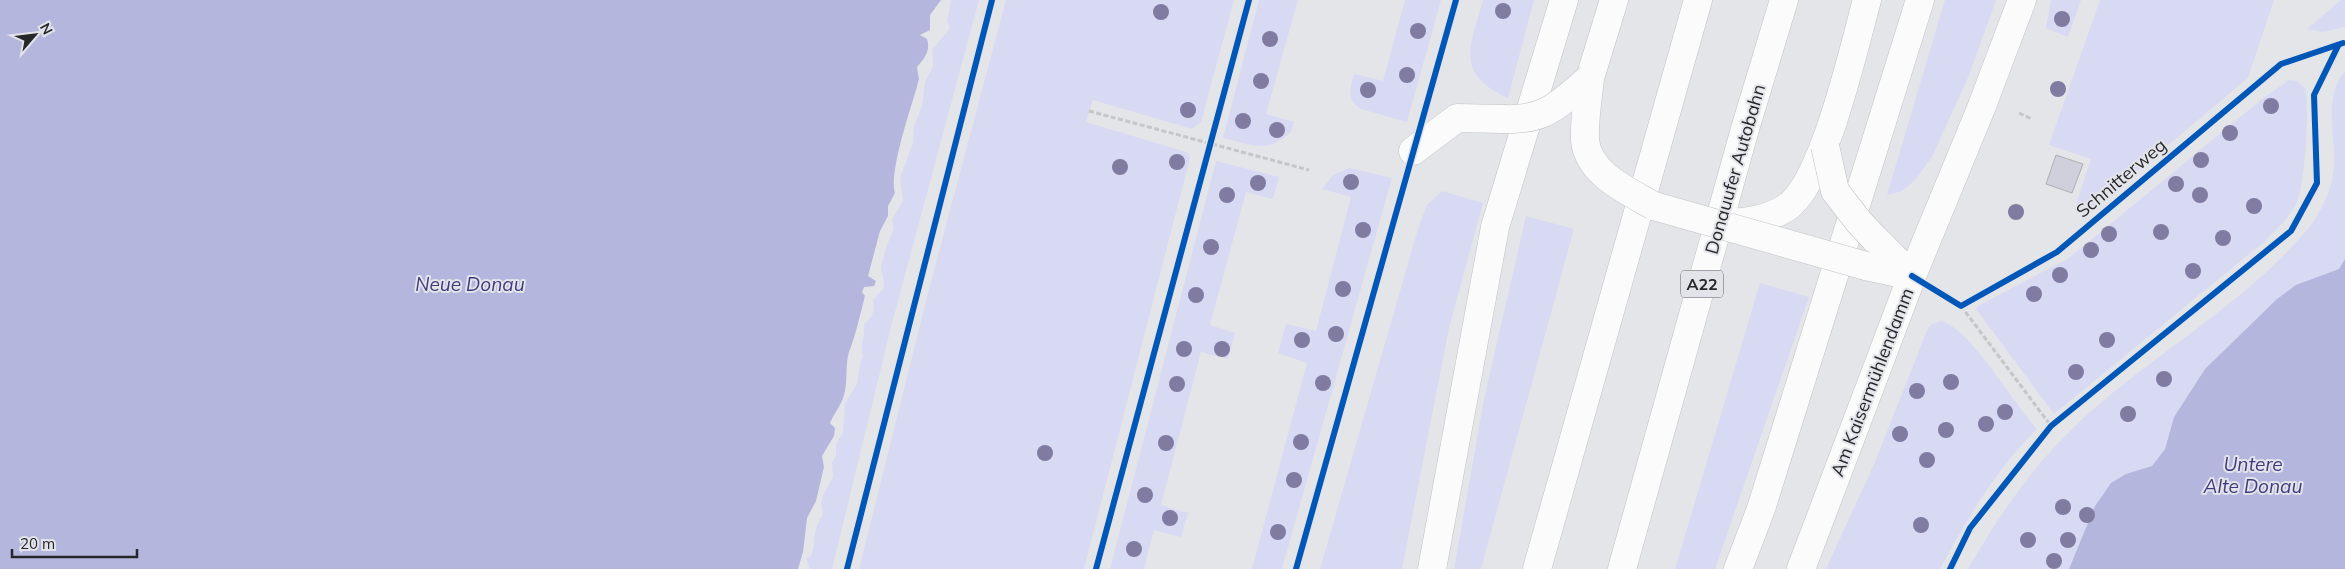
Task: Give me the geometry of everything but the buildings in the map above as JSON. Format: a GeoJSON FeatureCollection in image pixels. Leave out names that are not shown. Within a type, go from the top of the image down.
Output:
{"type":"FeatureCollection","features":[{"type":"Feature","properties":{"kind":"main road"},"geometry":{"type":"LineString","coordinates":[[1432,569],[1495,227],[1564,0]]}},
{"type":"Feature","properties":{"kind":"main road"},"geometry":{"type":"LineString","coordinates":[[1614,0],[1590,78],[1585,141],[1595,165],[1615,184],[1654,206],[1866,266],[1912,276]]}},
{"type":"Feature","properties":{"kind":"main road"},"geometry":{"type":"LineString","coordinates":[[1537,569],[1698,0]]}},
{"type":"Feature","properties":{"kind":"main road","name":"Donauufer Autobahn"},"geometry":{"type":"LineString","coordinates":[[1622,569],[1743,138],[1784,0]]}},
{"type":"Feature","properties":{"kind":"main road"},"geometry":{"type":"LineString","coordinates":[[1719,224],[1760,221],[1788,207],[1809,183],[1825,146],[1867,0]]}},
{"type":"Feature","properties":{"kind":"main road"},"geometry":{"type":"LineString","coordinates":[[1738,569],[1761,509],[1920,0]]}},
{"type":"Feature","properties":{"kind":"main road","name":"Am Kaisermühlendamm"},"geometry":{"type":"LineString","coordinates":[[1801,569],[1912,276],[1982,106],[2022,0]]}},
{"type":"Feature","properties":{"kind":"main road"},"geometry":{"type":"LineString","coordinates":[[1413,151],[1457,118],[1524,120],[1547,113],[1590,78]]}},
{"type":"Feature","properties":{"kind":"main road"},"geometry":{"type":"LineString","coordinates":[[1825,146],[1835,191],[1859,222],[1912,276]]}},
{"type":"Feature","properties":{"kind":"path"},"geometry":{"type":"LineString","coordinates":[[1089,111],[1309,170]]}},
{"type":"Feature","properties":{"kind":"path"},"geometry":{"type":"LineString","coordinates":[[2018,113],[2032,118]]}},
{"type":"Feature","properties":{"kind":"path"},"geometry":{"type":"LineString","coordinates":[[1208,154],[1213,135]]}},
{"type":"Feature","properties":{"kind":"path"},"geometry":{"type":"LineString","coordinates":[[1912,276],[1961,306],[2051,426]]}},
{"type":"Feature","properties":{"kind":"path"},"geometry":{"type":"LineString","coordinates":[[1961,306],[1970,301]]}},
{"type":"Feature","properties":{"kind":"path"},"geometry":{"type":"LineString","coordinates":[[2045,434],[2058,420]]}},
{"type":"Feature","properties":{"kind":"shaded area"},"geometry":{"type":"Polygon","coordinates":[[[951,0],[979,0],[891,327],[832,569],[810,569],[806,558],[811,556],[813,551],[817,526],[823,515],[821,503],[833,477],[832,462],[836,456],[836,444],[843,433],[845,403],[857,384],[863,356],[864,324],[873,314],[873,300],[883,289],[881,267],[894,228],[892,220],[903,200],[900,178],[913,143],[914,127],[922,105],[925,82],[933,66],[932,50],[950,28],[947,21],[951,0]]]}},
{"type":"Feature","properties":{"kind":"shaded area"},"geometry":{"type":"Polygon","coordinates":[[[1006,0],[1234,0],[1201,122],[1192,129],[1093,100],[1086,122],[1183,151],[1188,153],[1190,158],[1084,569],[859,569],[928,293],[1006,0]]]}},
{"type":"Feature","properties":{"kind":"shaded area"},"geometry":{"type":"Polygon","coordinates":[[[1259,0],[1298,0],[1266,114],[1294,122],[1291,132],[1282,139],[1274,143],[1258,146],[1223,138],[1259,0]]]}},
{"type":"Feature","properties":{"kind":"shaded area"},"geometry":{"type":"Polygon","coordinates":[[[1405,0],[1441,0],[1407,122],[1361,109],[1353,102],[1350,94],[1354,74],[1383,81],[1405,0]]]}},
{"type":"Feature","properties":{"kind":"shaded area"},"geometry":{"type":"Polygon","coordinates":[[[1483,0],[1534,0],[1508,98],[1491,89],[1479,79],[1473,69],[1470,58],[1471,45],[1483,0]]]}},
{"type":"Feature","properties":{"kind":"shaded area"},"geometry":{"type":"Polygon","coordinates":[[[1945,0],[1996,0],[1969,75],[1932,157],[1915,180],[1902,191],[1887,195],[1945,0]]]}},
{"type":"Feature","properties":{"kind":"shaded area"},"geometry":{"type":"Polygon","coordinates":[[[2051,0],[2081,0],[2068,37],[2046,28],[2051,0]]]}},
{"type":"Feature","properties":{"kind":"shaded area"},"geometry":{"type":"Polygon","coordinates":[[[2100,0],[2274,0],[2248,78],[2091,210],[2076,205],[2091,159],[2049,145],[2100,0]]]}},
{"type":"Feature","properties":{"kind":"shaded area"},"geometry":{"type":"Polygon","coordinates":[[[2341,0],[2345,0],[2345,27],[2323,32],[2307,29],[2341,0]]]}},
{"type":"Feature","properties":{"kind":"shaded area"},"geometry":{"type":"Polygon","coordinates":[[[2345,71],[2345,265],[2205,369],[2174,417],[2165,449],[2152,466],[2127,474],[2083,536],[2069,569],[1968,569],[2011,501],[2036,468],[2063,438],[2123,385],[2251,285],[2281,258],[2313,223],[2322,208],[2333,175],[2332,105],[2338,82],[2345,71]]]}},
{"type":"Feature","properties":{"kind":"shaded area"},"geometry":{"type":"Polygon","coordinates":[[[2289,80],[2297,81],[2305,88],[2307,112],[2306,145],[2300,192],[2291,213],[2265,241],[2054,414],[1976,309],[1978,306],[2069,258],[2262,99],[2289,80]]]}},
{"type":"Feature","properties":{"kind":"shaded area"},"geometry":{"type":"Polygon","coordinates":[[[1216,161],[1279,177],[1273,199],[1246,192],[1210,325],[1235,333],[1228,359],[1201,352],[1161,505],[1188,513],[1181,537],[1154,530],[1144,569],[1110,569],[1216,161]]]}},
{"type":"Feature","properties":{"kind":"shaded area"},"geometry":{"type":"Polygon","coordinates":[[[1349,168],[1392,178],[1282,569],[1252,569],[1307,363],[1278,353],[1286,324],[1316,331],[1351,197],[1322,189],[1332,176],[1349,168]]]}},
{"type":"Feature","properties":{"kind":"shaded area"},"geometry":{"type":"Polygon","coordinates":[[[1442,191],[1483,203],[1449,328],[1402,569],[1320,569],[1418,229],[1427,205],[1442,191]]]}},
{"type":"Feature","properties":{"kind":"shaded area"},"geometry":{"type":"Polygon","coordinates":[[[1526,216],[1574,229],[1481,569],[1454,569],[1484,399],[1526,216]]]}},
{"type":"Feature","properties":{"kind":"shaded area"},"geometry":{"type":"Polygon","coordinates":[[[1760,283],[1809,297],[1715,569],[1675,569],[1760,283]]]}},
{"type":"Feature","properties":{"kind":"shaded area"},"geometry":{"type":"Polygon","coordinates":[[[1941,321],[1953,327],[1965,337],[2037,429],[2008,461],[1983,495],[1940,569],[1826,569],[1875,462],[1928,328],[1932,324],[1941,321]]]}},
{"type":"Feature","properties":{"kind":"water","name":"Neue Donau"},"geometry":{"type":"Polygon","coordinates":[[[0,0],[941,0],[930,15],[930,30],[920,35],[927,39],[928,47],[924,58],[917,67],[919,79],[898,154],[894,183],[895,193],[888,206],[888,216],[880,231],[868,276],[876,281],[874,286],[864,287],[862,292],[865,296],[848,357],[844,395],[830,423],[835,428],[834,436],[822,456],[824,467],[816,501],[807,518],[803,552],[798,569],[0,569],[0,0]]]}},
{"type":"Feature","properties":{"kind":"water","name":"Untere Alte Donau"},"geometry":{"type":"Polygon","coordinates":[[[2345,259],[2345,569],[2069,569],[2095,506],[2111,483],[2126,474],[2152,466],[2165,449],[2174,417],[2205,369],[2277,299],[2296,285],[2339,269],[2345,259]]]}},
{"type":"Feature","properties":{"kind":"cycle path"},"geometry":{"type":"LineString","coordinates":[[847,569],[992,0]]}},
{"type":"Feature","properties":{"kind":"cycle path"},"geometry":{"type":"LineString","coordinates":[[1096,569],[1249,0]]}},
{"type":"Feature","properties":{"kind":"cycle path"},"geometry":{"type":"LineString","coordinates":[[1296,569],[1456,0]]}},
{"type":"Feature","properties":{"kind":"cycle path","name":"Schnitterweg"},"geometry":{"type":"LineString","coordinates":[[1912,276],[1961,306],[2057,252],[2281,64],[2343,43]]}},
{"type":"Feature","properties":{"kind":"cycle path"},"geometry":{"type":"LineString","coordinates":[[1950,569],[1970,528],[2051,426],[2291,231],[2317,183],[2314,95],[2338,46]]}}]}
